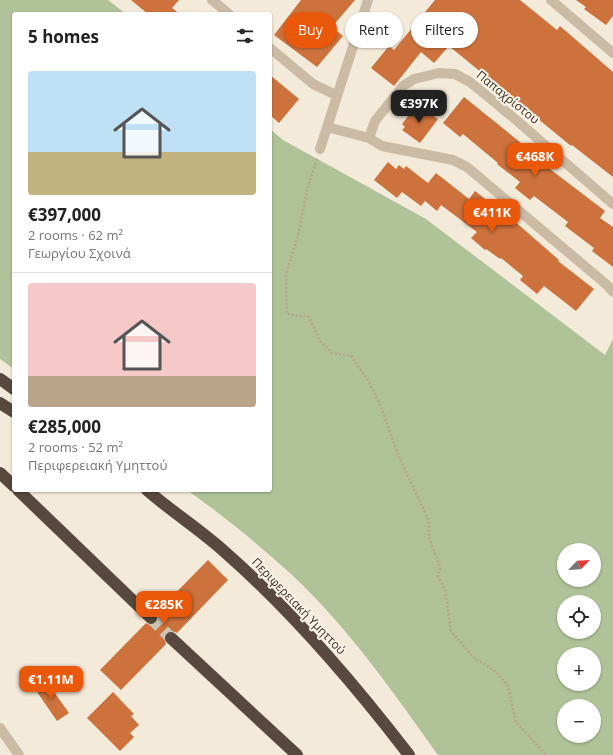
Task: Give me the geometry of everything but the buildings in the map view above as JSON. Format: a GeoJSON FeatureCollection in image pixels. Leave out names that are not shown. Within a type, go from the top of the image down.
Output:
{"type":"FeatureCollection","features":[{"type":"Feature","properties":{"kind":"highway"},"geometry":{"type":"LineString","coordinates":[[0,379],[12,388]]}},
{"type":"Feature","properties":{"kind":"highway"},"geometry":{"type":"LineString","coordinates":[[0,403],[12,411]]}},
{"type":"Feature","properties":{"kind":"highway"},"geometry":{"type":"LineString","coordinates":[[0,473],[12,484]]}},
{"type":"Feature","properties":{"kind":"highway"},"geometry":{"type":"LineString","coordinates":[[20,492],[151,618]]}},
{"type":"Feature","properties":{"kind":"highway","name":"Περιφερειακή Υμηττού"},"geometry":{"type":"LineString","coordinates":[[149,492],[225,552],[294,618],[342,670],[409,755]]}},
{"type":"Feature","properties":{"kind":"highway"},"geometry":{"type":"LineString","coordinates":[[171,638],[297,755]]}},
{"type":"Feature","properties":{"kind":"street"},"geometry":{"type":"LineString","coordinates":[[212,0],[227,12]]}},
{"type":"Feature","properties":{"kind":"street"},"geometry":{"type":"LineString","coordinates":[[320,149],[336,95],[352,53],[368,0]]}},
{"type":"Feature","properties":{"kind":"street"},"geometry":{"type":"LineString","coordinates":[[551,0],[613,53]]}},
{"type":"Feature","properties":{"kind":"street"},"geometry":{"type":"LineString","coordinates":[[272,50],[313,84],[336,95]]}},
{"type":"Feature","properties":{"kind":"street","name":"Παπαχρίστου"},"geometry":{"type":"LineString","coordinates":[[369,138],[375,121],[403,86],[414,79],[426,76],[439,73],[455,74],[470,82],[515,119],[613,204]]}},
{"type":"Feature","properties":{"kind":"street"},"geometry":{"type":"LineString","coordinates":[[327,127],[369,138],[382,146],[453,160],[467,167],[607,285],[613,292]]}},
{"type":"Feature","properties":{"kind":"street"},"geometry":{"type":"LineString","coordinates":[[0,728],[19,755]]}},
{"type":"Feature","properties":{"kind":"path"},"geometry":{"type":"LineString","coordinates":[[320,149],[308,186],[298,236],[286,274],[287,314],[309,317],[320,341],[332,353],[351,356],[369,382],[381,407],[399,457],[429,521],[429,537],[440,568],[438,576],[445,590],[451,631],[473,657],[495,671],[508,686],[516,722],[546,755]]}},
{"type":"Feature","properties":{"kind":"green space"},"geometry":{"type":"Polygon","coordinates":[[[0,0],[108,0],[123,12],[12,12],[12,368],[0,359],[0,0]]]}},
{"type":"Feature","properties":{"kind":"green space"},"geometry":{"type":"Polygon","coordinates":[[[272,131],[283,140],[426,219],[605,355],[613,339],[613,755],[438,755],[369,661],[332,616],[291,574],[253,541],[190,492],[272,492],[272,131]]]}},
{"type":"Feature","properties":{"kind":"tunnel"},"geometry":{"type":"LineString","coordinates":[[151,618],[171,638]]}}]}
